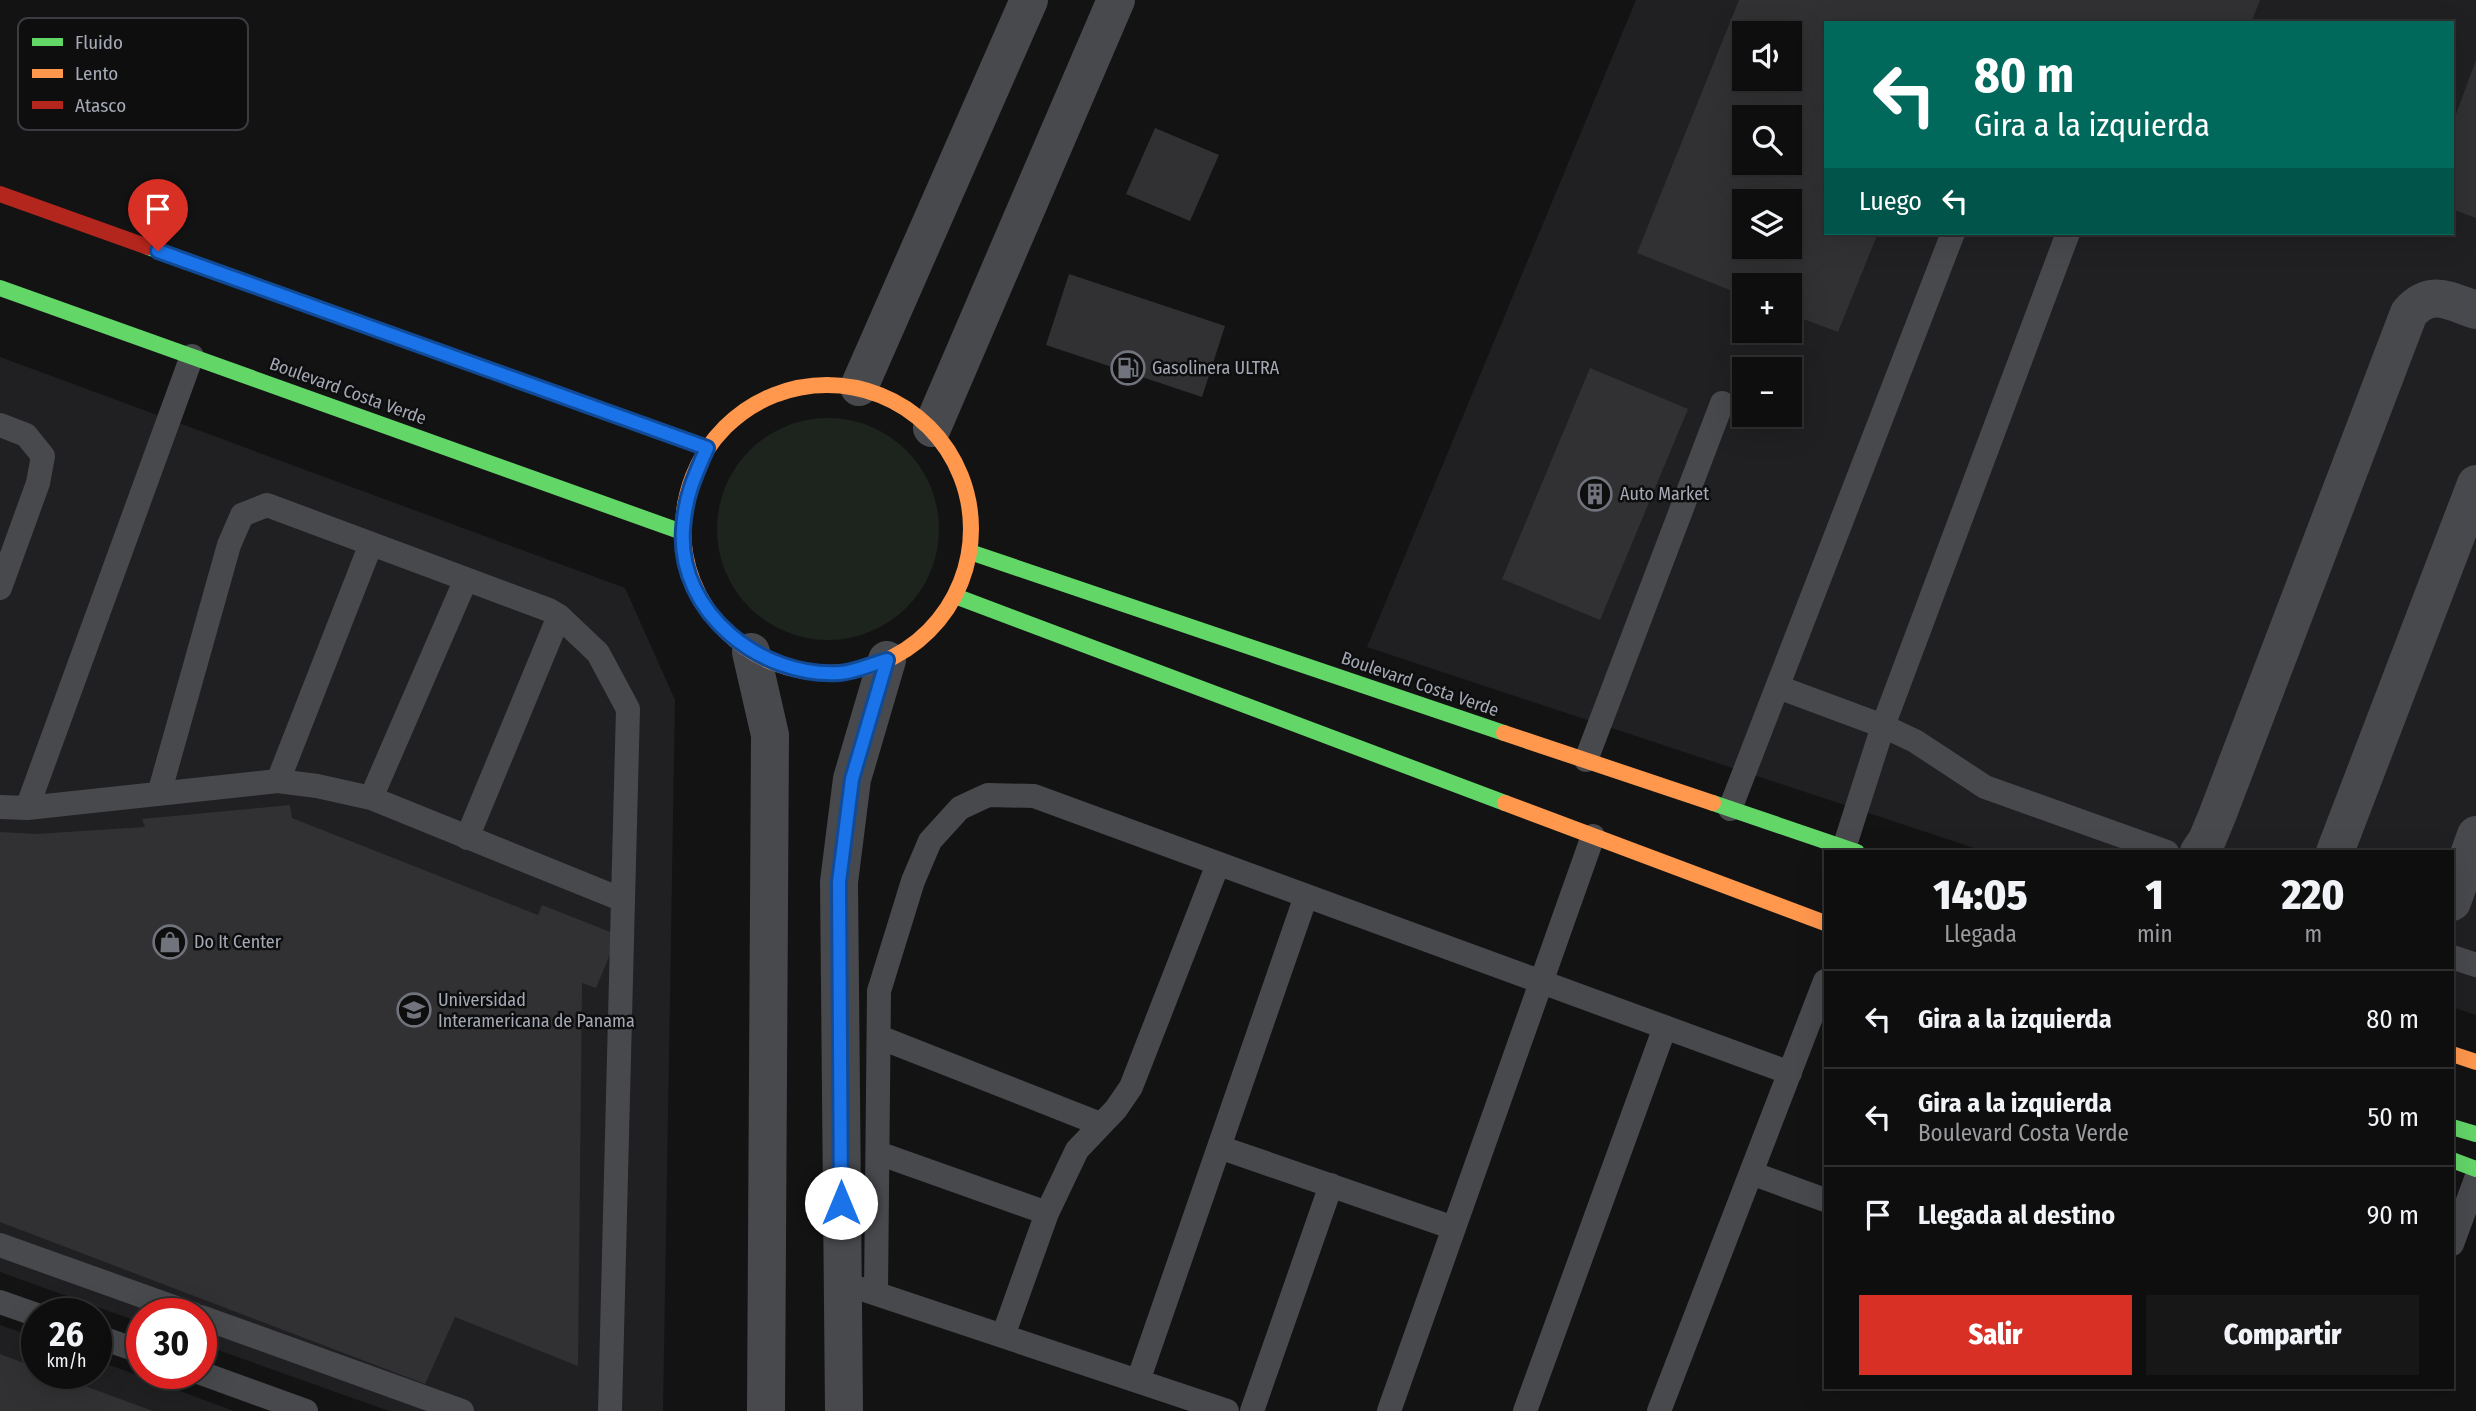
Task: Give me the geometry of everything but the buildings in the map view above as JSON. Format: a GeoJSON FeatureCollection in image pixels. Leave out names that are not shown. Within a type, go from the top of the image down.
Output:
{"type":"FeatureCollection","features":[{"type":"Feature","properties":{"kind":"street"},"geometry":{"type":"LineString","coordinates":[[859,387],[1029,0]]}},
{"type":"Feature","properties":{"kind":"street"},"geometry":{"type":"LineString","coordinates":[[932,428],[1116,0]]}},
{"type":"Feature","properties":{"kind":"street"},"geometry":{"type":"LineString","coordinates":[[0,194],[707,448]]}},
{"type":"Feature","properties":{"kind":"street","name":"Boulevard Costa Verde"},"geometry":{"type":"LineString","coordinates":[[0,288],[682,532]]}},
{"type":"Feature","properties":{"kind":"street"},"geometry":{"type":"LineString","coordinates":[[2200,850],[2217,816],[2409,313],[2418,302],[2431,297],[2476,310]]}},
{"type":"Feature","properties":{"kind":"street"},"geometry":{"type":"LineString","coordinates":[[816,384],[859,387],[886,396],[911,410],[932,428],[957,465],[971,507],[970,552],[955,596],[926,634],[887,660],[842,673],[794,670],[751,652],[723,629],[702,601],[687,568],[682,532],[688,488],[707,448],[737,417],[774,395],[816,384]]}},
{"type":"Feature","properties":{"kind":"street"},"geometry":{"type":"LineString","coordinates":[[2336,850],[2476,484]]}},
{"type":"Feature","properties":{"kind":"street","name":"Boulevard Costa Verde"},"geometry":{"type":"LineString","coordinates":[[970,552],[1851,850]]}},
{"type":"Feature","properties":{"kind":"street"},"geometry":{"type":"LineString","coordinates":[[955,596],[1824,923]]}},
{"type":"Feature","properties":{"kind":"street"},"geometry":{"type":"LineString","coordinates":[[751,652],[770,735],[766,1411]]}},
{"type":"Feature","properties":{"kind":"street"},"geometry":{"type":"LineString","coordinates":[[844,1411],[858,1288],[839,882],[852,779],[887,660]]}},
{"type":"Feature","properties":{"kind":"street"},"geometry":{"type":"LineString","coordinates":[[2454,896],[2476,835]]}},
{"type":"Feature","properties":{"kind":"street"},"geometry":{"type":"LineString","coordinates":[[2454,1055],[2476,1062]]}},
{"type":"Feature","properties":{"kind":"street"},"geometry":{"type":"LineString","coordinates":[[2454,1128],[2476,1134]]}},
{"type":"Feature","properties":{"kind":"street"},"geometry":{"type":"LineString","coordinates":[[2454,1161],[2476,1169]]}},
{"type":"Feature","properties":{"kind":"lane"},"geometry":{"type":"LineString","coordinates":[[1730,809],[1952,235]]}},
{"type":"Feature","properties":{"kind":"lane"},"geometry":{"type":"LineString","coordinates":[[1851,850],[1883,726],[2067,235]]}},
{"type":"Feature","properties":{"kind":"lane"},"geometry":{"type":"LineString","coordinates":[[27,808],[192,356]]}},
{"type":"Feature","properties":{"kind":"lane"},"geometry":{"type":"LineString","coordinates":[[1586,760],[1722,403]]}},
{"type":"Feature","properties":{"kind":"lane"},"geometry":{"type":"LineString","coordinates":[[0,425],[26,435],[43,456],[38,483],[0,588]]}},
{"type":"Feature","properties":{"kind":"lane"},"geometry":{"type":"LineString","coordinates":[[159,794],[229,545],[242,515],[267,505],[549,610],[598,653],[628,709],[610,1411]]}},
{"type":"Feature","properties":{"kind":"lane"},"geometry":{"type":"LineString","coordinates":[[278,781],[371,544]]}},
{"type":"Feature","properties":{"kind":"lane"},"geometry":{"type":"LineString","coordinates":[[371,798],[466,579]]}},
{"type":"Feature","properties":{"kind":"lane"},"geometry":{"type":"LineString","coordinates":[[467,838],[559,616]]}},
{"type":"Feature","properties":{"kind":"lane"},"geometry":{"type":"LineString","coordinates":[[1778,687],[1883,726],[1915,741],[1984,787],[2161,850]]}},
{"type":"Feature","properties":{"kind":"lane"},"geometry":{"type":"LineString","coordinates":[[0,807],[27,808],[278,781],[317,786],[371,798],[622,900]]}},
{"type":"Feature","properties":{"kind":"lane"},"geometry":{"type":"LineString","coordinates":[[1227,1411],[858,1288],[878,1153],[879,991],[913,881],[930,841],[960,807],[988,795],[1034,796],[1790,1073]]}},
{"type":"Feature","properties":{"kind":"lane"},"geometry":{"type":"LineString","coordinates":[[1389,1411],[1593,836]]}},
{"type":"Feature","properties":{"kind":"lane"},"geometry":{"type":"LineString","coordinates":[[1003,1336],[1047,1213],[1077,1150],[1116,1108],[1131,1087],[1218,864]]}},
{"type":"Feature","properties":{"kind":"lane"},"geometry":{"type":"LineString","coordinates":[[1139,1381],[1306,896]]}},
{"type":"Feature","properties":{"kind":"lane"},"geometry":{"type":"LineString","coordinates":[[2454,958],[2476,965]]}},
{"type":"Feature","properties":{"kind":"lane"},"geometry":{"type":"LineString","coordinates":[[1659,1411],[1790,1073],[1817,1026],[1824,987]]}},
{"type":"Feature","properties":{"kind":"lane"},"geometry":{"type":"LineString","coordinates":[[1525,1411],[1665,1027]]}},
{"type":"Feature","properties":{"kind":"lane"},"geometry":{"type":"LineString","coordinates":[[878,1037],[1100,1124]]}},
{"type":"Feature","properties":{"kind":"lane"},"geometry":{"type":"LineString","coordinates":[[1219,1147],[1454,1228]]}},
{"type":"Feature","properties":{"kind":"lane"},"geometry":{"type":"LineString","coordinates":[[878,1153],[1047,1213]]}},
{"type":"Feature","properties":{"kind":"lane"},"geometry":{"type":"LineString","coordinates":[[1751,1173],[1824,1200]]}},
{"type":"Feature","properties":{"kind":"lane"},"geometry":{"type":"LineString","coordinates":[[2454,1239],[2476,1179]]}},
{"type":"Feature","properties":{"kind":"lane"},"geometry":{"type":"LineString","coordinates":[[1252,1411],[1331,1185]]}},
{"type":"Feature","properties":{"kind":"lane"},"geometry":{"type":"LineString","coordinates":[[0,1245],[148,1298]]}},
{"type":"Feature","properties":{"kind":"lane"},"geometry":{"type":"LineString","coordinates":[[0,1302],[21,1309]]}},
{"type":"Feature","properties":{"kind":"lane"},"geometry":{"type":"LineString","coordinates":[[217,1323],[462,1411]]}},
{"type":"Feature","properties":{"kind":"lane"},"geometry":{"type":"LineString","coordinates":[[217,1380],[306,1411]]}},
{"type":"Feature","properties":{"kind":"shaded area"},"geometry":{"type":"Polygon","coordinates":[[[1636,0],[2476,0],[2476,1015],[2454,1008],[2454,850],[1980,850],[1367,647],[1636,0]]]}},
{"type":"Feature","properties":{"kind":"shaded area"},"geometry":{"type":"Polygon","coordinates":[[[0,357],[625,588],[675,700],[663,1411],[389,1411],[217,1350],[217,1298],[126,1298],[126,1317],[112,1312],[112,1298],[72,1298],[0,1272],[0,357]]]}},
{"type":"Feature","properties":{"kind":"shaded area"},"geometry":{"type":"Polygon","coordinates":[[[839,418],[871,426],[890,436],[907,450],[921,467],[931,486],[939,529],[931,572],[921,591],[907,608],[890,622],[860,636],[817,640],[796,636],[775,627],[757,615],[742,600],[721,561],[717,518],[721,497],[730,476],[742,458],[757,443],[796,422],[839,418]]]}},
{"type":"Feature","properties":{"kind":"shaded area"},"geometry":{"type":"Polygon","coordinates":[[[0,1325],[21,1332],[21,1389],[112,1389],[112,1366],[126,1371],[126,1389],[174,1389],[234,1411],[0,1411],[0,1325]]]}},
{"type":"Feature","properties":{"kind":"traffic: fast"},"geometry":{"type":"LineString","coordinates":[[148,247],[707,448]]}},
{"type":"Feature","properties":{"kind":"traffic: fast"},"geometry":{"type":"LineString","coordinates":[[0,288],[682,532]]}},
{"type":"Feature","properties":{"kind":"traffic: fast"},"geometry":{"type":"LineString","coordinates":[[970,552],[1504,733]]}},
{"type":"Feature","properties":{"kind":"traffic: fast"},"geometry":{"type":"LineString","coordinates":[[955,596],[1505,803]]}},
{"type":"Feature","properties":{"kind":"traffic: fast"},"geometry":{"type":"LineString","coordinates":[[1713,803],[1851,850]]}},
{"type":"Feature","properties":{"kind":"traffic: fast"},"geometry":{"type":"LineString","coordinates":[[2454,1128],[2476,1134]]}},
{"type":"Feature","properties":{"kind":"traffic: fast"},"geometry":{"type":"LineString","coordinates":[[2454,1161],[2476,1169]]}},
{"type":"Feature","properties":{"kind":"traffic: slow"},"geometry":{"type":"LineString","coordinates":[[827,385],[855,388],[882,396],[907,409],[929,427],[947,449],[960,474],[968,501],[971,529],[968,557],[960,584],[947,609],[929,631],[907,649],[882,662],[855,670],[827,673],[799,670],[772,662],[747,649],[725,631],[707,609],[694,584],[686,557],[683,529],[686,501],[694,474],[707,449],[725,427],[747,409],[772,396],[799,388],[827,385]]}},
{"type":"Feature","properties":{"kind":"traffic: slow"},"geometry":{"type":"LineString","coordinates":[[1504,733],[1713,803]]}},
{"type":"Feature","properties":{"kind":"traffic: slow"},"geometry":{"type":"LineString","coordinates":[[1505,803],[1824,923]]}},
{"type":"Feature","properties":{"kind":"traffic: slow"},"geometry":{"type":"LineString","coordinates":[[2454,1055],[2476,1062]]}},
{"type":"Feature","properties":{"kind":"traffic: jam"},"geometry":{"type":"LineString","coordinates":[[0,194],[148,247]]}},
{"type":"Feature","properties":{"kind":"place","name":"Gasolinera ULTRA"},"geometry":{"type":"Point","coordinates":[1128,368]}},
{"type":"Feature","properties":{"kind":"place","name":"Auto Market"},"geometry":{"type":"Point","coordinates":[1595,494]}},
{"type":"Feature","properties":{"kind":"place","name":"Do It Center"},"geometry":{"type":"Point","coordinates":[170,942]}},
{"type":"Feature","properties":{"kind":"place","name":"Universidad Interamericana de Panama"},"geometry":{"type":"Point","coordinates":[414,1010]}},
{"type":"Feature","properties":{"kind":"route"},"geometry":{"type":"LineString","coordinates":[[158,251],[707,448],[688,488],[682,532],[687,568],[702,601],[723,629],[751,652],[794,670],[842,673],[887,660],[852,779],[839,882],[841,1203]]}}]}
